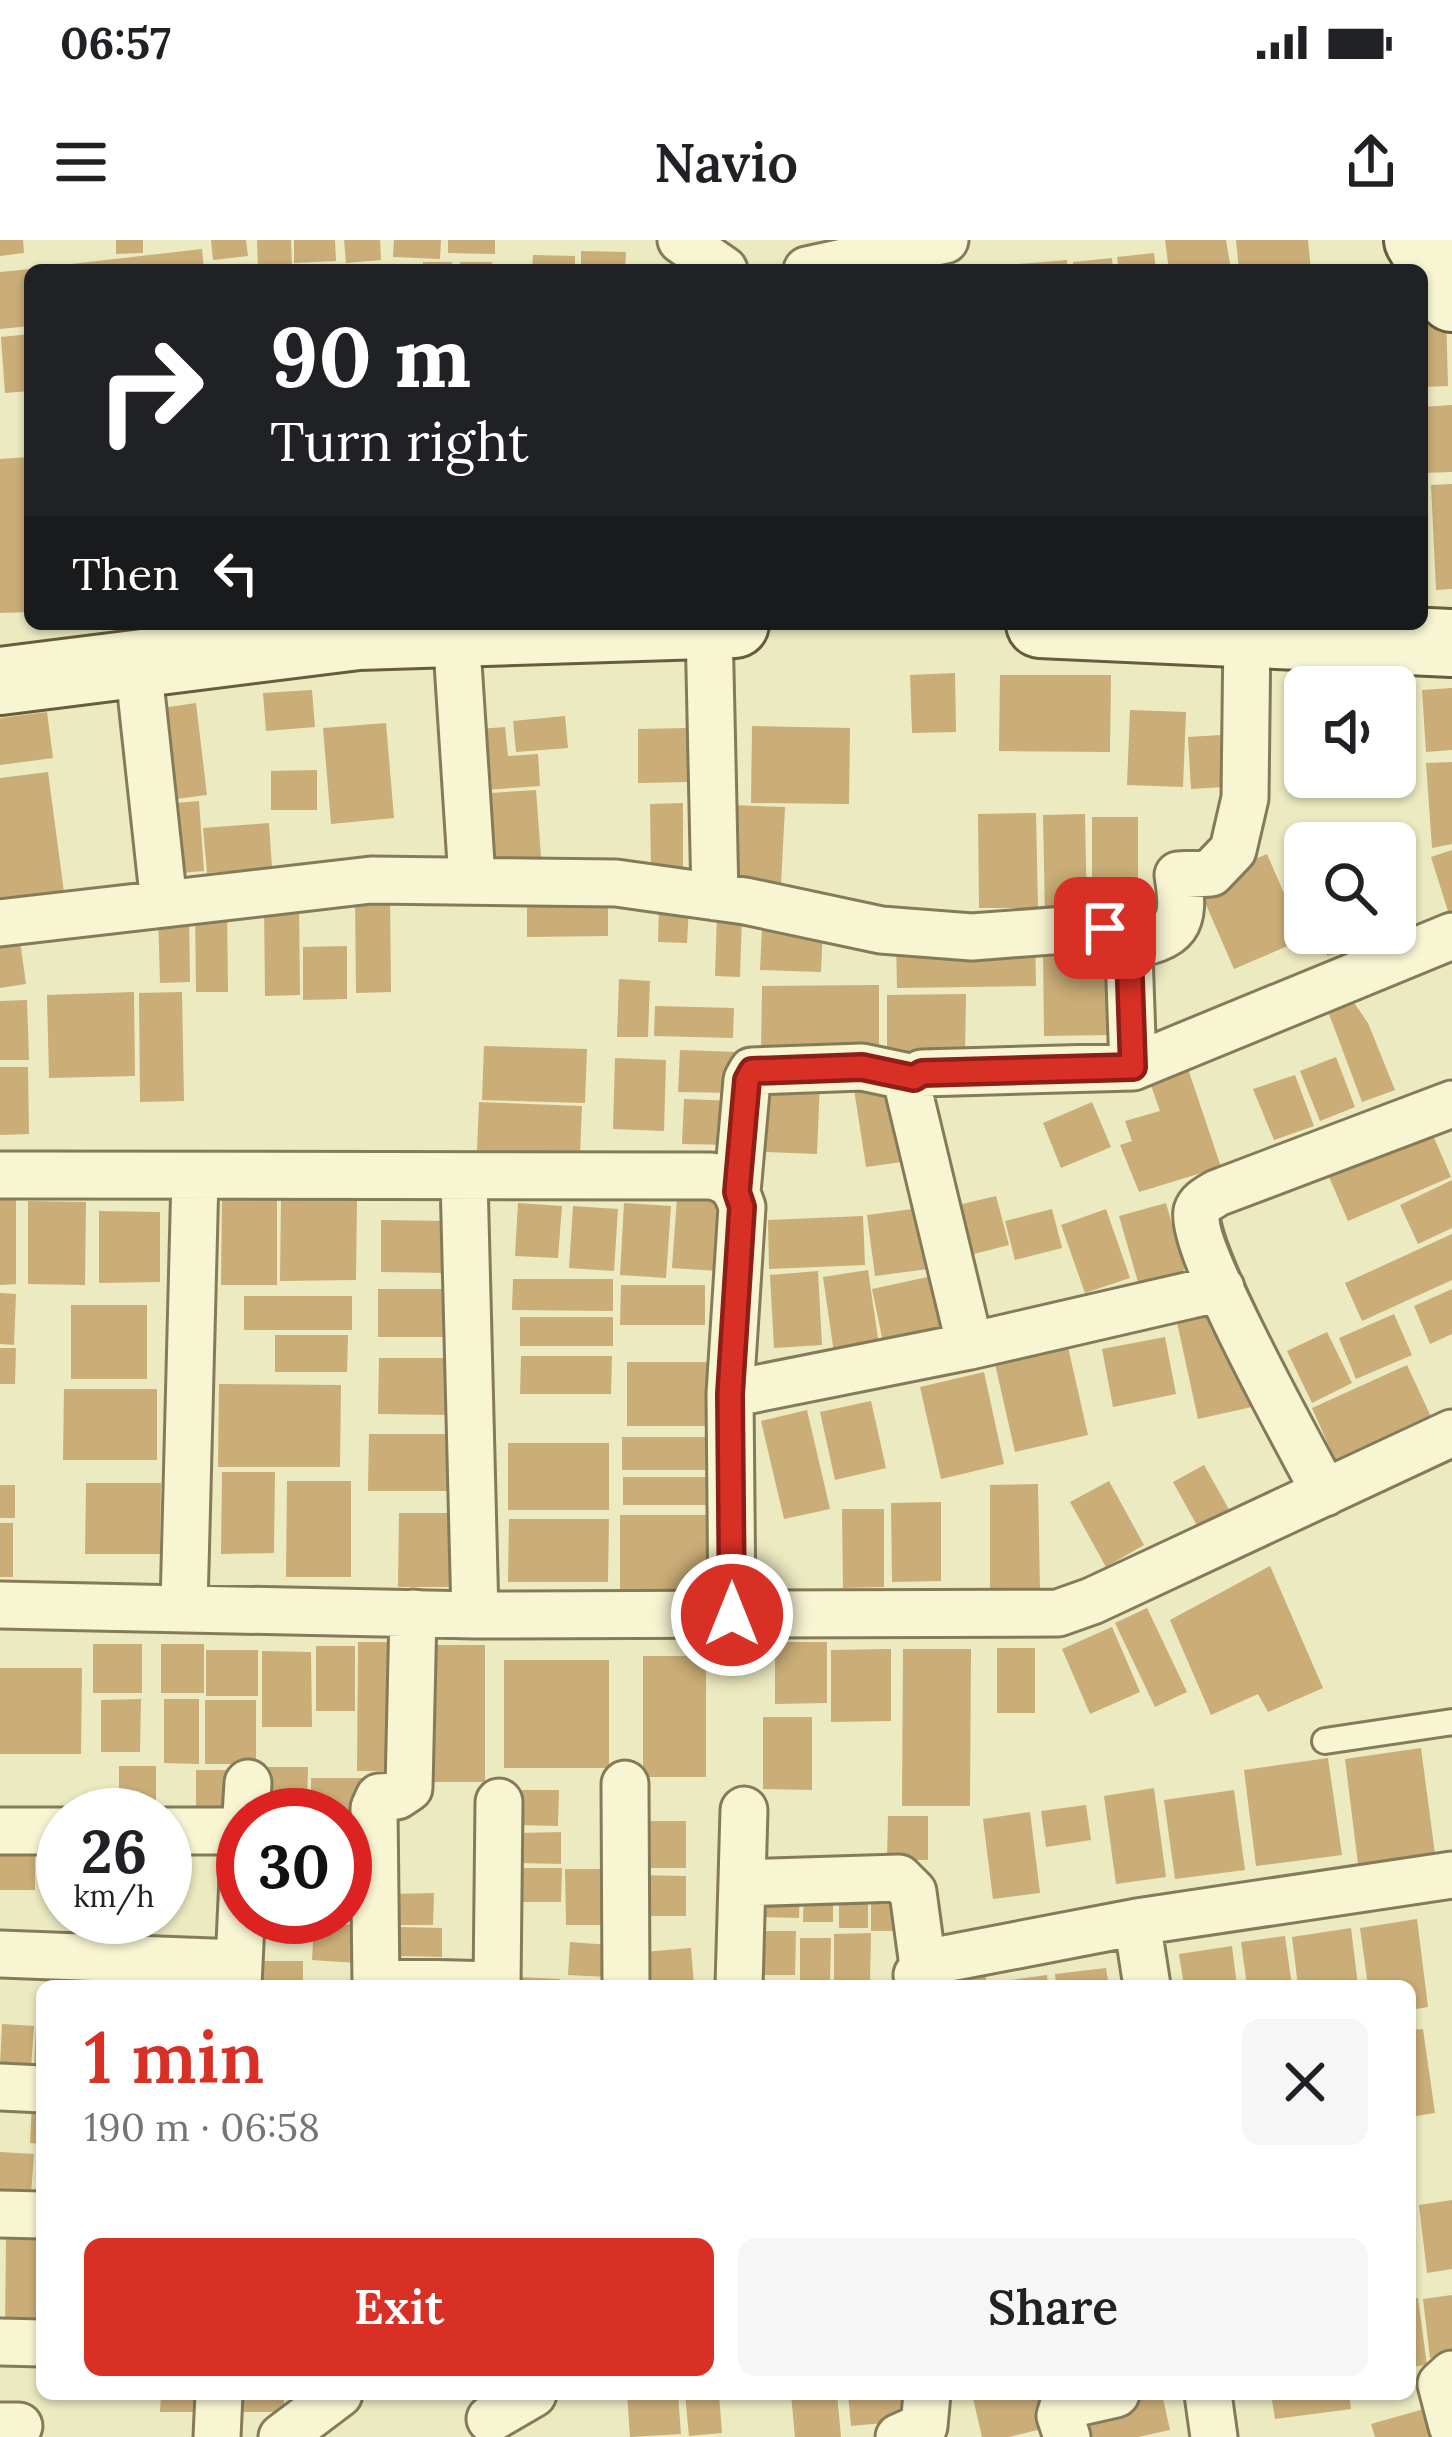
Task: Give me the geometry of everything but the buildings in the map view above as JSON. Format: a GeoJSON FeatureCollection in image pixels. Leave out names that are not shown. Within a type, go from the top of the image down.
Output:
{"type":"FeatureCollection","features":[{"type":"Feature","properties":{"kind":"main road"},"geometry":{"type":"LineString","coordinates":[[1418,240],[1452,298]]}},
{"type":"Feature","properties":{"kind":"main road"},"geometry":{"type":"LineString","coordinates":[[0,681],[358,630],[528,630]]}},
{"type":"Feature","properties":{"kind":"main road"},"geometry":{"type":"LineString","coordinates":[[1253,630],[1452,643]]}},
{"type":"Feature","properties":{"kind":"street"},"geometry":{"type":"LineString","coordinates":[[681,240],[715,264]]}},
{"type":"Feature","properties":{"kind":"street"},"geometry":{"type":"LineString","coordinates":[[835,264],[945,240]]}},
{"type":"Feature","properties":{"kind":"street"},"geometry":{"type":"LineString","coordinates":[[709,630],[715,897]]}},
{"type":"Feature","properties":{"kind":"street"},"geometry":{"type":"LineString","coordinates":[[1126,946],[1176,929],[1182,918],[1178,875],[1211,873],[1233,850],[1245,798],[1238,630]]}},
{"type":"Feature","properties":{"kind":"street"},"geometry":{"type":"LineString","coordinates":[[456,632],[472,879]]}},
{"type":"Feature","properties":{"kind":"street"},"geometry":{"type":"LineString","coordinates":[[138,664],[164,904]]}},
{"type":"Feature","properties":{"kind":"street"},"geometry":{"type":"LineString","coordinates":[[0,923],[371,880],[472,879],[616,883],[881,930],[972,937],[1105,928],[1118,931],[1126,946],[1133,1067]]}},
{"type":"Feature","properties":{"kind":"street"},"geometry":{"type":"LineString","coordinates":[[970,1346],[909,1092],[914,1078],[922,1073],[1133,1067],[1452,936]]}},
{"type":"Feature","properties":{"kind":"street"},"geometry":{"type":"LineString","coordinates":[[737,1192],[747,1080],[752,1071],[862,1067],[914,1078]]}},
{"type":"Feature","properties":{"kind":"street"},"geometry":{"type":"LineString","coordinates":[[1325,1493],[1221,1288],[1197,1224],[1203,1202],[1452,1104]]}},
{"type":"Feature","properties":{"kind":"street"},"geometry":{"type":"LineString","coordinates":[[0,1175],[711,1176],[727,1180],[742,1207],[730,1394],[732,1615]]}},
{"type":"Feature","properties":{"kind":"street"},"geometry":{"type":"LineString","coordinates":[[184,1607],[195,1177]]}},
{"type":"Feature","properties":{"kind":"street"},"geometry":{"type":"LineString","coordinates":[[464,1178],[476,1615]]}},
{"type":"Feature","properties":{"kind":"street"},"geometry":{"type":"LineString","coordinates":[[730,1394],[970,1346],[1221,1288]]}},
{"type":"Feature","properties":{"kind":"street"},"geometry":{"type":"LineString","coordinates":[[0,1605],[476,1615],[1058,1613],[1452,1432]]}},
{"type":"Feature","properties":{"kind":"street"},"geometry":{"type":"LineString","coordinates":[[376,1980],[374,1808],[379,1797],[398,1796],[410,1788],[413,1613]]}},
{"type":"Feature","properties":{"kind":"street"},"geometry":{"type":"LineString","coordinates":[[625,1784],[626,1980]]}},
{"type":"Feature","properties":{"kind":"street"},"geometry":{"type":"LineString","coordinates":[[497,1980],[499,1802]]}},
{"type":"Feature","properties":{"kind":"street"},"geometry":{"type":"LineString","coordinates":[[739,1980],[744,1810]]}},
{"type":"Feature","properties":{"kind":"street"},"geometry":{"type":"LineString","coordinates":[[0,1831],[36,1831]]}},
{"type":"Feature","properties":{"kind":"street"},"geometry":{"type":"LineString","coordinates":[[742,1883],[899,1878],[913,1892],[921,1976],[1137,1922],[1452,1875]]}},
{"type":"Feature","properties":{"kind":"street"},"geometry":{"type":"LineString","coordinates":[[1137,1922],[1146,1980]]}},
{"type":"Feature","properties":{"kind":"street"},"geometry":{"type":"LineString","coordinates":[[0,1954],[238,1974],[240,1944]]}},
{"type":"Feature","properties":{"kind":"street"},"geometry":{"type":"LineString","coordinates":[[0,2087],[36,2089]]}},
{"type":"Feature","properties":{"kind":"street"},"geometry":{"type":"LineString","coordinates":[[0,2214],[36,2215]]}},
{"type":"Feature","properties":{"kind":"street"},"geometry":{"type":"LineString","coordinates":[[0,2342],[36,2343]]}},
{"type":"Feature","properties":{"kind":"street"},"geometry":{"type":"LineString","coordinates":[[1452,2374],[1441,2384],[1452,2426]]}},
{"type":"Feature","properties":{"kind":"street"},"geometry":{"type":"LineString","coordinates":[[217,2437],[219,2400]]}},
{"type":"Feature","properties":{"kind":"street"},"geometry":{"type":"LineString","coordinates":[[489,2417],[522,2400]]}},
{"type":"Feature","properties":{"kind":"street"},"geometry":{"type":"LineString","coordinates":[[899,2437],[924,2426],[926,2400]]}},
{"type":"Feature","properties":{"kind":"street"},"geometry":{"type":"LineString","coordinates":[[1066,2437],[1060,2416],[1063,2406],[1090,2400]]}},
{"type":"Feature","properties":{"kind":"street"},"geometry":{"type":"LineString","coordinates":[[1209,2400],[1214,2437]]}},
{"type":"Feature","properties":{"kind":"street"},"geometry":{"type":"LineString","coordinates":[[282,2437],[337,2410]]}},
{"type":"Feature","properties":{"kind":"lane"},"geometry":{"type":"LineString","coordinates":[[1325,1741],[1452,1722]]}},
{"type":"Feature","properties":{"kind":"route"},"geometry":{"type":"LineString","coordinates":[[732,1615],[730,1394],[742,1207],[737,1192],[747,1080],[752,1071],[862,1067],[914,1078],[922,1073],[1133,1067],[1129,953],[1118,931],[1105,928]]}}]}
